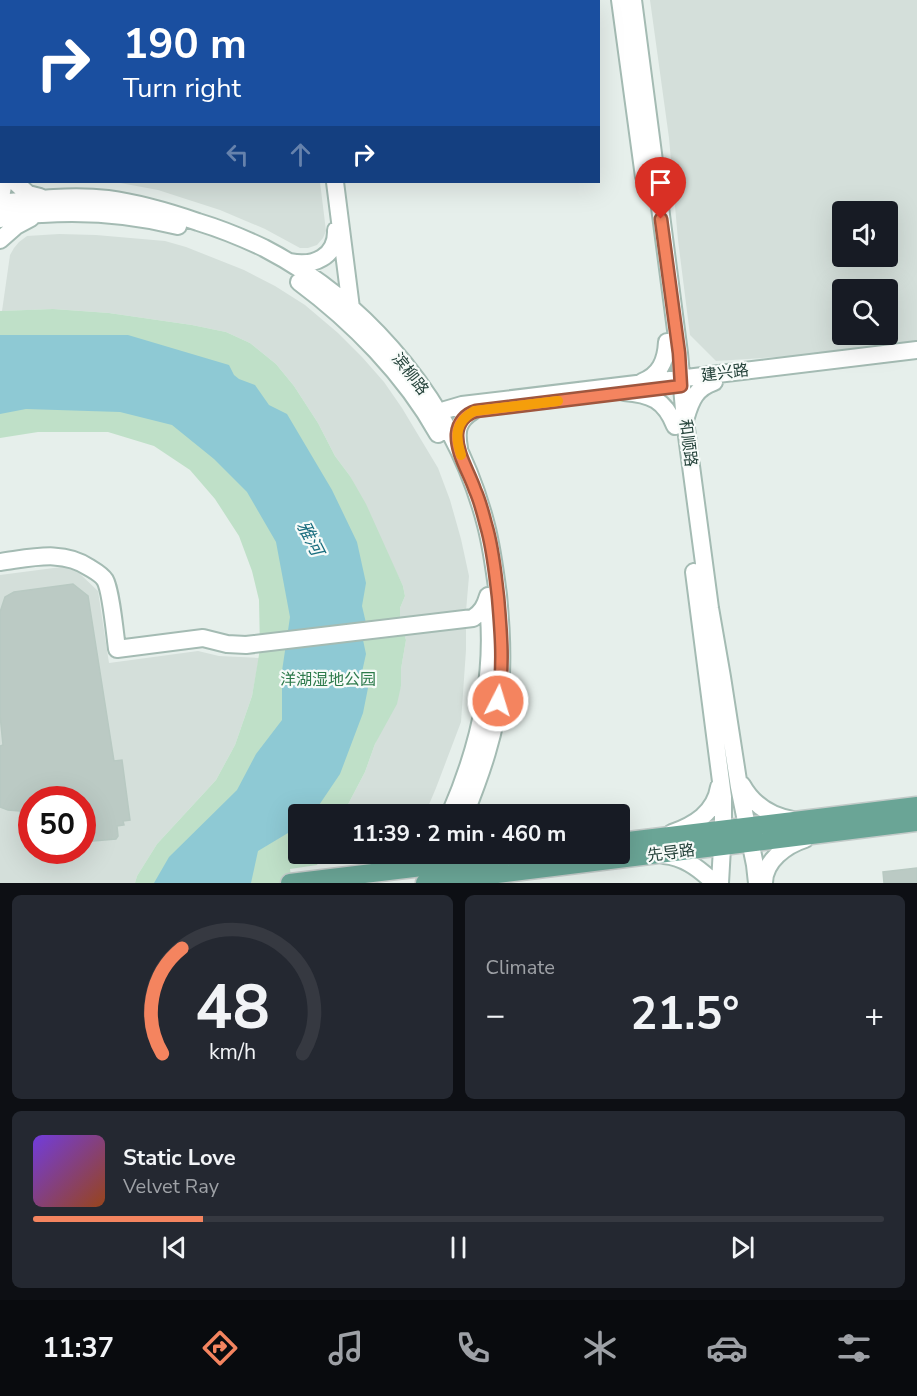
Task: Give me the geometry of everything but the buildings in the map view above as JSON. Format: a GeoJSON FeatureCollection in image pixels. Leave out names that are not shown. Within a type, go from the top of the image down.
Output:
{"type":"FeatureCollection","features":[{"type":"Feature","properties":{"kind":"main road","name":"和顺路"},"geometry":{"type":"LineString","coordinates":[[620,0],[672,338]]}},
{"type":"Feature","properties":{"kind":"main road","name":"和顺路"},"geometry":{"type":"LineString","coordinates":[[633,0],[680,423],[729,776],[749,835],[757,883]]}},
{"type":"Feature","properties":{"kind":"main road"},"geometry":{"type":"LineString","coordinates":[[0,202],[4,183]]}},
{"type":"Feature","properties":{"kind":"main road"},"geometry":{"type":"LineString","coordinates":[[0,240],[46,206],[16,183]]}},
{"type":"Feature","properties":{"kind":"main road"},"geometry":{"type":"LineString","coordinates":[[285,261],[303,264],[311,262],[329,253],[333,248],[336,232],[330,183]]}},
{"type":"Feature","properties":{"kind":"main road"},"geometry":{"type":"LineString","coordinates":[[335,183],[351,308]]}},
{"type":"Feature","properties":{"kind":"main road","name":"滨柳路"},"geometry":{"type":"LineString","coordinates":[[0,219],[79,197],[108,199],[183,216],[263,248],[330,290],[399,357],[427,395],[461,480],[482,553],[488,596],[490,630],[482,720],[454,804]]}},
{"type":"Feature","properties":{"kind":"main road","name":"滨柳路"},"geometry":{"type":"LineString","coordinates":[[0,202],[46,206],[176,225],[208,236],[266,262],[302,284],[347,321],[437,422],[461,455],[487,526],[495,565],[502,641],[497,714],[470,804]]}},
{"type":"Feature","properties":{"kind":"main road"},"geometry":{"type":"LineString","coordinates":[[628,389],[648,379],[660,369],[672,338],[694,364],[721,377]]}},
{"type":"Feature","properties":{"kind":"main road","name":"建兴路"},"geometry":{"type":"LineString","coordinates":[[437,422],[445,410],[676,383],[917,350]]}},
{"type":"Feature","properties":{"kind":"main road"},"geometry":{"type":"LineString","coordinates":[[628,389],[656,399],[680,423],[695,394],[705,385],[721,377],[917,357]]}},
{"type":"Feature","properties":{"kind":"main road"},"geometry":{"type":"LineString","coordinates":[[427,395],[440,403],[468,408],[457,432],[461,455]]}},
{"type":"Feature","properties":{"kind":"main road"},"geometry":{"type":"LineString","coordinates":[[0,564],[57,555],[71,558],[95,571],[105,580],[117,649],[198,638],[208,638],[221,645],[246,645],[473,620],[484,624],[490,630]]}},
{"type":"Feature","properties":{"kind":"main road"},"geometry":{"type":"LineString","coordinates":[[473,620],[480,614],[488,596]]}},
{"type":"Feature","properties":{"kind":"main road","name":"和顺路"},"geometry":{"type":"LineString","coordinates":[[720,883],[723,797],[729,776]]}},
{"type":"Feature","properties":{"kind":"main road"},"geometry":{"type":"LineString","coordinates":[[711,883],[710,879],[691,864],[669,856],[656,846],[707,814],[729,776],[757,804],[779,817],[796,820]]}},
{"type":"Feature","properties":{"kind":"main road","name":"先导路"},"geometry":{"type":"LineString","coordinates":[[749,835],[796,820],[917,806]]}},
{"type":"Feature","properties":{"kind":"main road","name":"先导路"},"geometry":{"type":"LineString","coordinates":[[435,869],[477,877],[656,846],[749,835],[818,834],[917,822]]}},
{"type":"Feature","properties":{"kind":"main road"},"geometry":{"type":"LineString","coordinates":[[764,883],[768,866],[787,846],[818,834]]}},
{"type":"Feature","properties":{"kind":"main road","name":"先导路"},"geometry":{"type":"LineString","coordinates":[[630,843],[656,846]]}},
{"type":"Feature","properties":{"kind":"main road","name":"先导路"},"geometry":{"type":"LineString","coordinates":[[291,883],[467,864]]}},
{"type":"Feature","properties":{"kind":"main road"},"geometry":{"type":"LineString","coordinates":[[458,883],[477,877]]}},
{"type":"Feature","properties":{"kind":"shaded area"},"geometry":{"type":"Polygon","coordinates":[[[650,0],[917,0],[917,348],[716,361],[690,335],[678,240],[669,138],[650,0]]]}},
{"type":"Feature","properties":{"kind":"shaded area"},"geometry":{"type":"Polygon","coordinates":[[[120,183],[320,183],[326,231],[317,245],[300,248],[265,229],[220,210],[158,190],[120,183]]]}},
{"type":"Feature","properties":{"kind":"shaded area"},"geometry":{"type":"Polygon","coordinates":[[[96,235],[165,241],[244,270],[305,305],[338,333],[384,382],[438,468],[450,500],[469,576],[461,722],[429,804],[348,804],[365,772],[401,686],[401,669],[406,640],[400,620],[400,608],[405,596],[403,586],[350,476],[335,456],[318,423],[294,386],[276,364],[250,343],[226,332],[109,313],[53,309],[2,311],[10,255],[19,242],[27,236],[96,235]]]}},
{"type":"Feature","properties":{"kind":"shaded area"},"geometry":{"type":"Polygon","coordinates":[[[69,566],[79,573],[98,591],[109,663],[198,651],[219,656],[259,658],[252,696],[235,745],[216,780],[157,844],[135,883],[0,883],[0,575],[69,566]]]}},
{"type":"Feature","properties":{"kind":"green space","name":"洋湖湿地公园"},"geometry":{"type":"Polygon","coordinates":[[[53,309],[109,313],[226,332],[250,343],[276,364],[294,386],[366,504],[403,586],[405,596],[400,608],[400,620],[406,640],[401,669],[401,686],[397,704],[375,744],[365,772],[348,804],[288,804],[288,864],[318,864],[290,869],[292,883],[135,883],[157,844],[216,780],[235,745],[252,696],[260,649],[259,600],[252,571],[239,536],[215,499],[190,470],[154,446],[108,432],[38,432],[0,438],[0,311],[53,309]]]}},
{"type":"Feature","properties":{"kind":"water","name":"雅河"},"geometry":{"type":"Polygon","coordinates":[[[0,335],[128,335],[229,365],[239,379],[255,385],[269,405],[287,414],[332,490],[357,542],[366,583],[362,606],[366,623],[363,640],[366,654],[362,672],[368,688],[363,713],[340,774],[320,804],[288,804],[288,833],[258,851],[251,883],[154,883],[169,857],[237,790],[256,754],[282,720],[282,671],[290,617],[276,542],[247,492],[214,459],[172,425],[120,412],[26,409],[0,414],[0,335]]]}},
{"type":"Feature","properties":{"kind":"slow traffic"},"geometry":{"type":"LineString","coordinates":[[461,455],[457,432],[466,415],[474,411],[558,401]]}},
{"type":"Feature","properties":{"kind":"route"},"geometry":{"type":"LineString","coordinates":[[498,701],[502,641],[495,565],[487,526],[458,446],[459,425],[466,415],[474,411],[681,386],[679,353],[661,219]]}}]}
